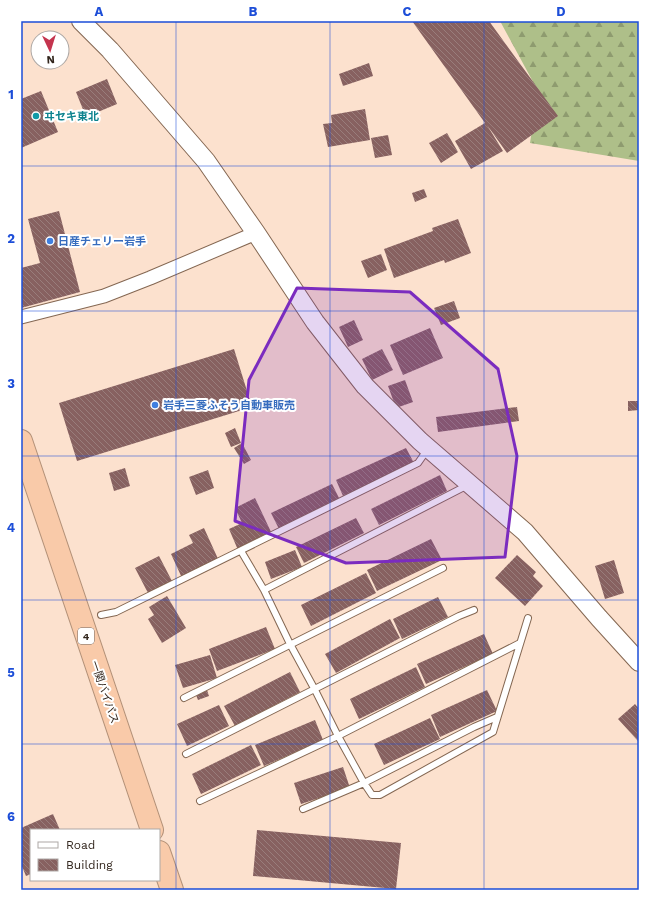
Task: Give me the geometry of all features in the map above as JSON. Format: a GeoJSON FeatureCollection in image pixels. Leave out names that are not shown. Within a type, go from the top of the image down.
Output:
{"type":"FeatureCollection","features":[{"type":"Feature","properties":{"kind":"highway","name":"一関バイパス"},"geometry":{"type":"LineString","coordinates":[[21,441],[152,829]]}},
{"type":"Feature","properties":{"kind":"highway"},"geometry":{"type":"LineString","coordinates":[[160,855],[172,890]]}},
{"type":"Feature","properties":{"kind":"street"},"geometry":{"type":"LineString","coordinates":[[81,21],[110,50],[206,161],[315,322],[365,386],[420,441],[525,532],[639,662]]}},
{"type":"Feature","properties":{"kind":"street"},"geometry":{"type":"LineString","coordinates":[[21,317],[104,296],[256,233]]}},
{"type":"Feature","properties":{"kind":"lane"},"geometry":{"type":"LineString","coordinates":[[101,615],[116,612],[418,463],[425,453]]}},
{"type":"Feature","properties":{"kind":"lane"},"geometry":{"type":"LineString","coordinates":[[264,590],[470,484]]}},
{"type":"Feature","properties":{"kind":"lane"},"geometry":{"type":"LineString","coordinates":[[241,551],[264,590],[290,644],[338,736],[372,795],[380,796],[493,732],[528,618]]}},
{"type":"Feature","properties":{"kind":"lane"},"geometry":{"type":"LineString","coordinates":[[184,698],[443,568]]}},
{"type":"Feature","properties":{"kind":"lane"},"geometry":{"type":"LineString","coordinates":[[186,754],[459,616],[474,610]]}},
{"type":"Feature","properties":{"kind":"lane"},"geometry":{"type":"LineString","coordinates":[[200,801],[338,736],[520,643]]}},
{"type":"Feature","properties":{"kind":"lane"},"geometry":{"type":"LineString","coordinates":[[303,809],[364,783],[474,727],[497,717]]}},
{"type":"Feature","properties":{"kind":"highlighted area"},"geometry":{"type":"Polygon","coordinates":[[[297,288],[410,292],[498,369],[517,456],[505,557],[346,563],[235,521],[249,380],[297,288]]]}},
{"type":"Feature","properties":{"kind":"green space"},"geometry":{"type":"Polygon","coordinates":[[[500,21],[639,21],[639,161],[530,143],[538,91],[500,21]]]}},
{"type":"Feature","properties":{"kind":"building"},"geometry":{"type":"Polygon","coordinates":[[[412,21],[489,21],[558,116],[507,153],[487,125],[503,151],[471,169],[455,141],[485,123],[412,21]]]}},
{"type":"Feature","properties":{"kind":"building"},"geometry":{"type":"Polygon","coordinates":[[[369,63],[373,76],[343,86],[339,74],[369,63]]]}},
{"type":"Feature","properties":{"kind":"building"},"geometry":{"type":"Polygon","coordinates":[[[107,79],[117,104],[86,117],[76,92],[107,79]]]}},
{"type":"Feature","properties":{"kind":"building","name":"ヰセキ東北"},"geometry":{"type":"Polygon","coordinates":[[[41,91],[58,132],[21,148],[21,99],[41,91]]]}},
{"type":"Feature","properties":{"kind":"building"},"geometry":{"type":"Polygon","coordinates":[[[365,109],[370,140],[328,147],[323,124],[332,123],[331,115],[365,109]]]}},
{"type":"Feature","properties":{"kind":"building"},"geometry":{"type":"Polygon","coordinates":[[[447,133],[458,152],[441,163],[429,143],[447,133]]]}},
{"type":"Feature","properties":{"kind":"building"},"geometry":{"type":"Polygon","coordinates":[[[388,135],[392,155],[375,158],[371,138],[388,135]]]}},
{"type":"Feature","properties":{"kind":"building"},"geometry":{"type":"Polygon","coordinates":[[[424,189],[427,197],[415,202],[412,193],[424,189]]]}},
{"type":"Feature","properties":{"kind":"building","name":"日産チェリー岩手"},"geometry":{"type":"Polygon","coordinates":[[[59,211],[80,292],[21,308],[21,268],[40,263],[28,219],[59,211]]]}},
{"type":"Feature","properties":{"kind":"building"},"geometry":{"type":"Polygon","coordinates":[[[458,219],[471,253],[445,263],[444,260],[394,278],[384,249],[433,231],[432,228],[458,219]]]}},
{"type":"Feature","properties":{"kind":"building"},"geometry":{"type":"Polygon","coordinates":[[[381,254],[387,270],[368,278],[361,261],[381,254]]]}},
{"type":"Feature","properties":{"kind":"building"},"geometry":{"type":"Polygon","coordinates":[[[454,301],[460,318],[441,325],[434,308],[454,301]]]}},
{"type":"Feature","properties":{"kind":"building"},"geometry":{"type":"Polygon","coordinates":[[[354,320],[363,340],[348,347],[339,327],[354,320]]]}},
{"type":"Feature","properties":{"kind":"building"},"geometry":{"type":"Polygon","coordinates":[[[430,328],[443,358],[403,375],[390,345],[430,328]]]}},
{"type":"Feature","properties":{"kind":"building","name":"岩手三菱ふそう自動車販売"},"geometry":{"type":"Polygon","coordinates":[[[234,349],[252,407],[77,461],[59,403],[234,349]]]}},
{"type":"Feature","properties":{"kind":"building"},"geometry":{"type":"Polygon","coordinates":[[[382,349],[393,370],[372,380],[362,359],[382,349]]]}},
{"type":"Feature","properties":{"kind":"building"},"geometry":{"type":"Polygon","coordinates":[[[405,380],[413,402],[396,408],[388,386],[405,380]]]}},
{"type":"Feature","properties":{"kind":"building"},"geometry":{"type":"Polygon","coordinates":[[[628,401],[639,401],[639,410],[628,411],[628,401]]]}},
{"type":"Feature","properties":{"kind":"building"},"geometry":{"type":"Polygon","coordinates":[[[517,407],[519,421],[438,432],[436,417],[517,407]]]}},
{"type":"Feature","properties":{"kind":"building"},"geometry":{"type":"Polygon","coordinates":[[[235,428],[241,443],[231,447],[225,433],[235,428]]]}},
{"type":"Feature","properties":{"kind":"building"},"geometry":{"type":"Polygon","coordinates":[[[242,443],[251,460],[244,464],[234,448],[242,443]]]}},
{"type":"Feature","properties":{"kind":"building"},"geometry":{"type":"Polygon","coordinates":[[[406,448],[414,463],[343,496],[336,480],[406,448]]]}},
{"type":"Feature","properties":{"kind":"building"},"geometry":{"type":"Polygon","coordinates":[[[125,468],[130,486],[114,491],[109,473],[125,468]]]}},
{"type":"Feature","properties":{"kind":"building"},"geometry":{"type":"Polygon","coordinates":[[[208,470],[214,488],[196,495],[189,477],[208,470]]]}},
{"type":"Feature","properties":{"kind":"building"},"geometry":{"type":"Polygon","coordinates":[[[440,475],[447,491],[379,525],[371,509],[440,475]]]}},
{"type":"Feature","properties":{"kind":"building"},"geometry":{"type":"Polygon","coordinates":[[[332,484],[340,500],[279,529],[271,513],[332,484]]]}},
{"type":"Feature","properties":{"kind":"building"},"geometry":{"type":"Polygon","coordinates":[[[255,498],[272,534],[238,550],[229,529],[242,523],[235,508],[255,498]]]}},
{"type":"Feature","properties":{"kind":"building"},"geometry":{"type":"Polygon","coordinates":[[[356,518],[364,533],[304,563],[296,547],[356,518]]]}},
{"type":"Feature","properties":{"kind":"building"},"geometry":{"type":"Polygon","coordinates":[[[204,528],[219,561],[182,578],[171,554],[193,543],[189,535],[204,528]]]}},
{"type":"Feature","properties":{"kind":"building"},"geometry":{"type":"Polygon","coordinates":[[[431,539],[442,560],[377,591],[367,570],[431,539]]]}},
{"type":"Feature","properties":{"kind":"building"},"geometry":{"type":"Polygon","coordinates":[[[295,550],[302,567],[271,579],[265,562],[295,550]]]}},
{"type":"Feature","properties":{"kind":"building"},"geometry":{"type":"Polygon","coordinates":[[[517,555],[536,572],[533,576],[543,586],[525,606],[495,578],[517,555]]]}},
{"type":"Feature","properties":{"kind":"building"},"geometry":{"type":"Polygon","coordinates":[[[159,556],[172,581],[148,593],[135,568],[159,556]]]}},
{"type":"Feature","properties":{"kind":"building"},"geometry":{"type":"Polygon","coordinates":[[[614,560],[624,593],[605,599],[595,566],[614,560]]]}},
{"type":"Feature","properties":{"kind":"building"},"geometry":{"type":"Polygon","coordinates":[[[366,573],[376,593],[311,626],[301,605],[366,573]]]}},
{"type":"Feature","properties":{"kind":"building"},"geometry":{"type":"Polygon","coordinates":[[[167,596],[186,628],[162,643],[148,619],[154,615],[149,607],[167,596]]]}},
{"type":"Feature","properties":{"kind":"building"},"geometry":{"type":"Polygon","coordinates":[[[438,597],[448,617],[402,639],[393,619],[438,597]]]}},
{"type":"Feature","properties":{"kind":"building"},"geometry":{"type":"Polygon","coordinates":[[[390,619],[400,638],[336,673],[325,654],[390,619]]]}},
{"type":"Feature","properties":{"kind":"building"},"geometry":{"type":"Polygon","coordinates":[[[266,627],[275,649],[217,671],[209,649],[266,627]]]}},
{"type":"Feature","properties":{"kind":"building"},"geometry":{"type":"Polygon","coordinates":[[[484,634],[493,654],[426,684],[417,664],[484,634]]]}},
{"type":"Feature","properties":{"kind":"building"},"geometry":{"type":"Polygon","coordinates":[[[210,655],[217,678],[183,688],[175,665],[210,655]]]}},
{"type":"Feature","properties":{"kind":"building"},"geometry":{"type":"Polygon","coordinates":[[[416,667],[425,687],[359,719],[350,699],[416,667]]]}},
{"type":"Feature","properties":{"kind":"building"},"geometry":{"type":"Polygon","coordinates":[[[290,672],[300,692],[235,726],[224,706],[290,672]]]}},
{"type":"Feature","properties":{"kind":"building"},"geometry":{"type":"Polygon","coordinates":[[[207,690],[209,696],[198,700],[196,695],[207,690]]]}},
{"type":"Feature","properties":{"kind":"building"},"geometry":{"type":"Polygon","coordinates":[[[487,690],[497,711],[440,737],[431,715],[487,690]]]}},
{"type":"Feature","properties":{"kind":"building"},"geometry":{"type":"Polygon","coordinates":[[[635,704],[639,709],[638,741],[618,719],[635,704]]]}},
{"type":"Feature","properties":{"kind":"building"},"geometry":{"type":"Polygon","coordinates":[[[219,705],[229,726],[187,746],[177,724],[219,705]]]}},
{"type":"Feature","properties":{"kind":"building"},"geometry":{"type":"Polygon","coordinates":[[[430,718],[440,739],[384,765],[374,744],[430,718]]]}},
{"type":"Feature","properties":{"kind":"building"},"geometry":{"type":"Polygon","coordinates":[[[315,720],[323,740],[264,766],[255,745],[315,720]]]}},
{"type":"Feature","properties":{"kind":"building"},"geometry":{"type":"Polygon","coordinates":[[[251,745],[261,765],[201,794],[192,774],[251,745]]]}},
{"type":"Feature","properties":{"kind":"building"},"geometry":{"type":"Polygon","coordinates":[[[343,767],[350,788],[301,804],[294,783],[343,767]]]}},
{"type":"Feature","properties":{"kind":"building"},"geometry":{"type":"Polygon","coordinates":[[[53,814],[60,829],[30,829],[30,874],[26,876],[21,864],[21,828],[53,814]]]}},
{"type":"Feature","properties":{"kind":"building"},"geometry":{"type":"Polygon","coordinates":[[[257,830],[401,843],[396,889],[253,876],[257,830]]]}},
{"type":"Feature","properties":{"kind":"place","name":"ヰセキ東北"},"geometry":{"type":"Point","coordinates":[36,116]}},
{"type":"Feature","properties":{"kind":"place","name":"日産チェリー岩手"},"geometry":{"type":"Point","coordinates":[50,241]}},
{"type":"Feature","properties":{"kind":"place","name":"岩手三菱ふそう自動車販売"},"geometry":{"type":"Point","coordinates":[155,405]}}]}
